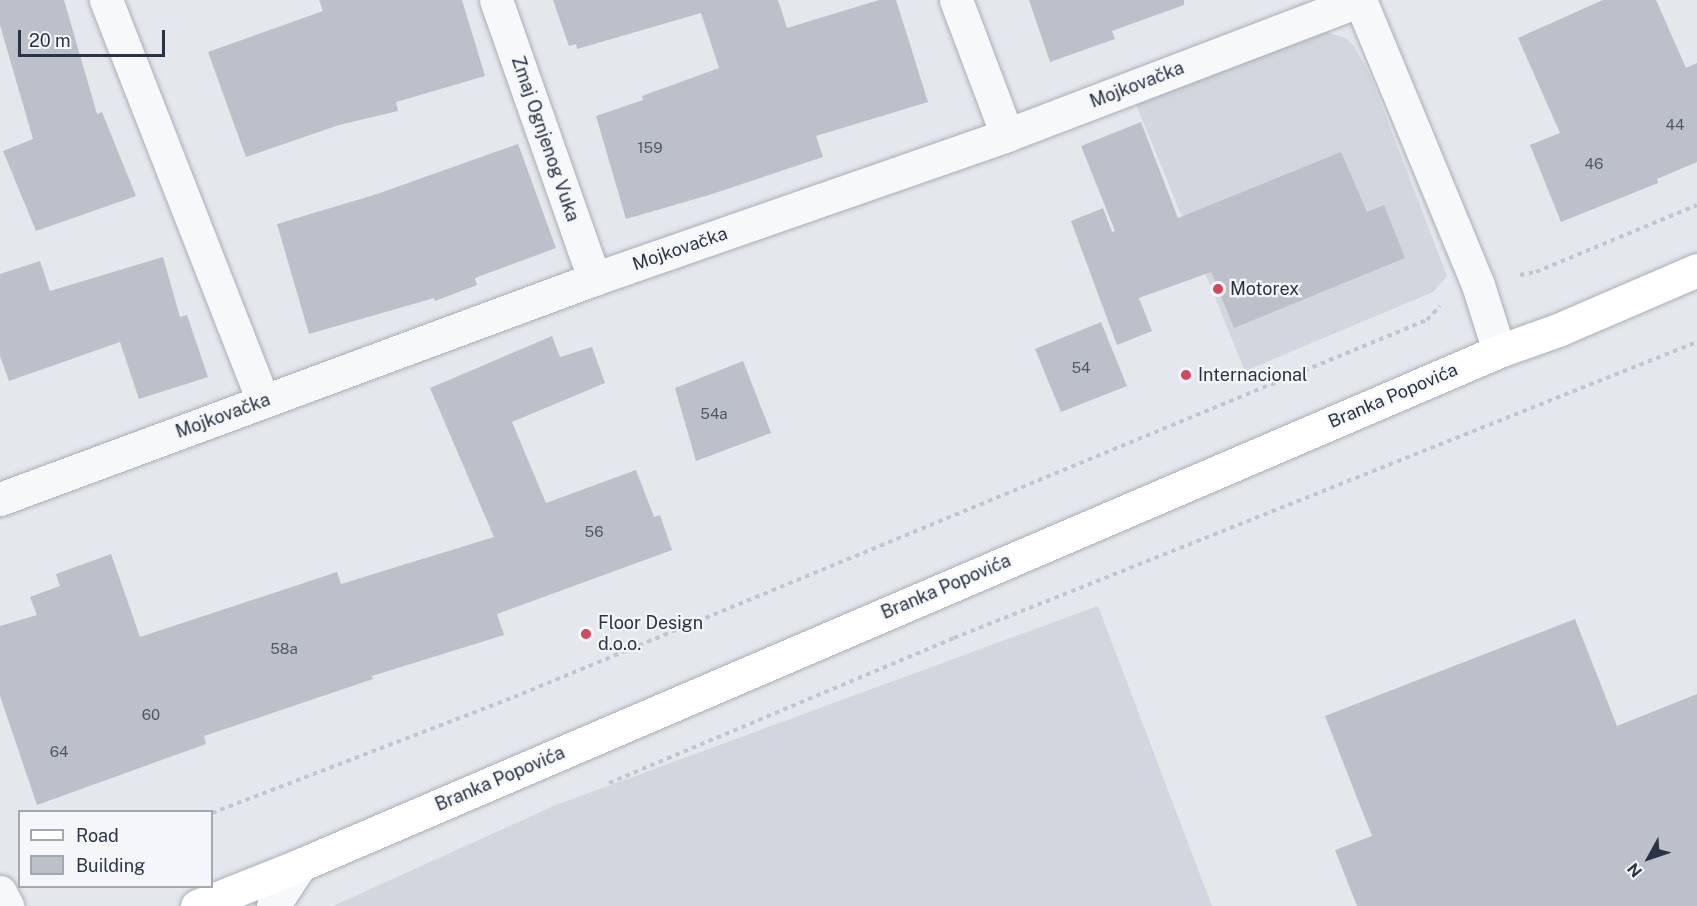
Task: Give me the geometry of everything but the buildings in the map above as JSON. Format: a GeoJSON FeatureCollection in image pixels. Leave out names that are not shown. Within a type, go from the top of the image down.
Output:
{"type":"FeatureCollection","features":[{"type":"Feature","properties":{"kind":"main road","name":"Branka Popovića"},"geometry":{"type":"LineString","coordinates":[[197,906],[300,865],[1499,351],[1558,330],[1697,270]]}},
{"type":"Feature","properties":{"kind":"street"},"geometry":{"type":"LineString","coordinates":[[106,0],[263,401]]}},
{"type":"Feature","properties":{"kind":"street","name":"Zmaj Ognjenog Vuka"},"geometry":{"type":"LineString","coordinates":[[496,0],[594,279]]}},
{"type":"Feature","properties":{"kind":"street"},"geometry":{"type":"LineString","coordinates":[[956,0],[1007,135]]}},
{"type":"Feature","properties":{"kind":"street","name":"Mojkovačka"},"geometry":{"type":"LineString","coordinates":[[0,499],[594,279],[1007,135],[1360,0],[1478,285],[1499,351]]}},
{"type":"Feature","properties":{"kind":"street"},"geometry":{"type":"LineString","coordinates":[[273,906],[300,865]]}},
{"type":"Feature","properties":{"kind":"street"},"geometry":{"type":"LineString","coordinates":[[0,892],[7,906]]}},
{"type":"Feature","properties":{"kind":"path"},"geometry":{"type":"LineString","coordinates":[[213,813],[514,697],[1427,320],[1438,311],[1444,298],[1514,271],[1522,276],[1536,272],[1697,205]]}},
{"type":"Feature","properties":{"kind":"path"},"geometry":{"type":"LineString","coordinates":[[599,787],[954,638],[1697,342]]}},
{"type":"Feature","properties":{"kind":"shaded area"},"geometry":{"type":"Polygon","coordinates":[[[1321,31],[1346,38],[1354,46],[1370,75],[1447,276],[1433,292],[1245,371],[1133,97],[1321,31]]]}},
{"type":"Feature","properties":{"kind":"shaded area"},"geometry":{"type":"Polygon","coordinates":[[[1098,606],[1212,906],[333,906],[556,805],[1098,606]]]}},
{"type":"Feature","properties":{"kind":"place","name":"Motorex"},"geometry":{"type":"Point","coordinates":[1218,289]}},
{"type":"Feature","properties":{"kind":"place","name":"Internacional"},"geometry":{"type":"Point","coordinates":[1186,375]}},
{"type":"Feature","properties":{"kind":"place","name":"Floor Design d.o.o."},"geometry":{"type":"Point","coordinates":[586,634]}}]}
